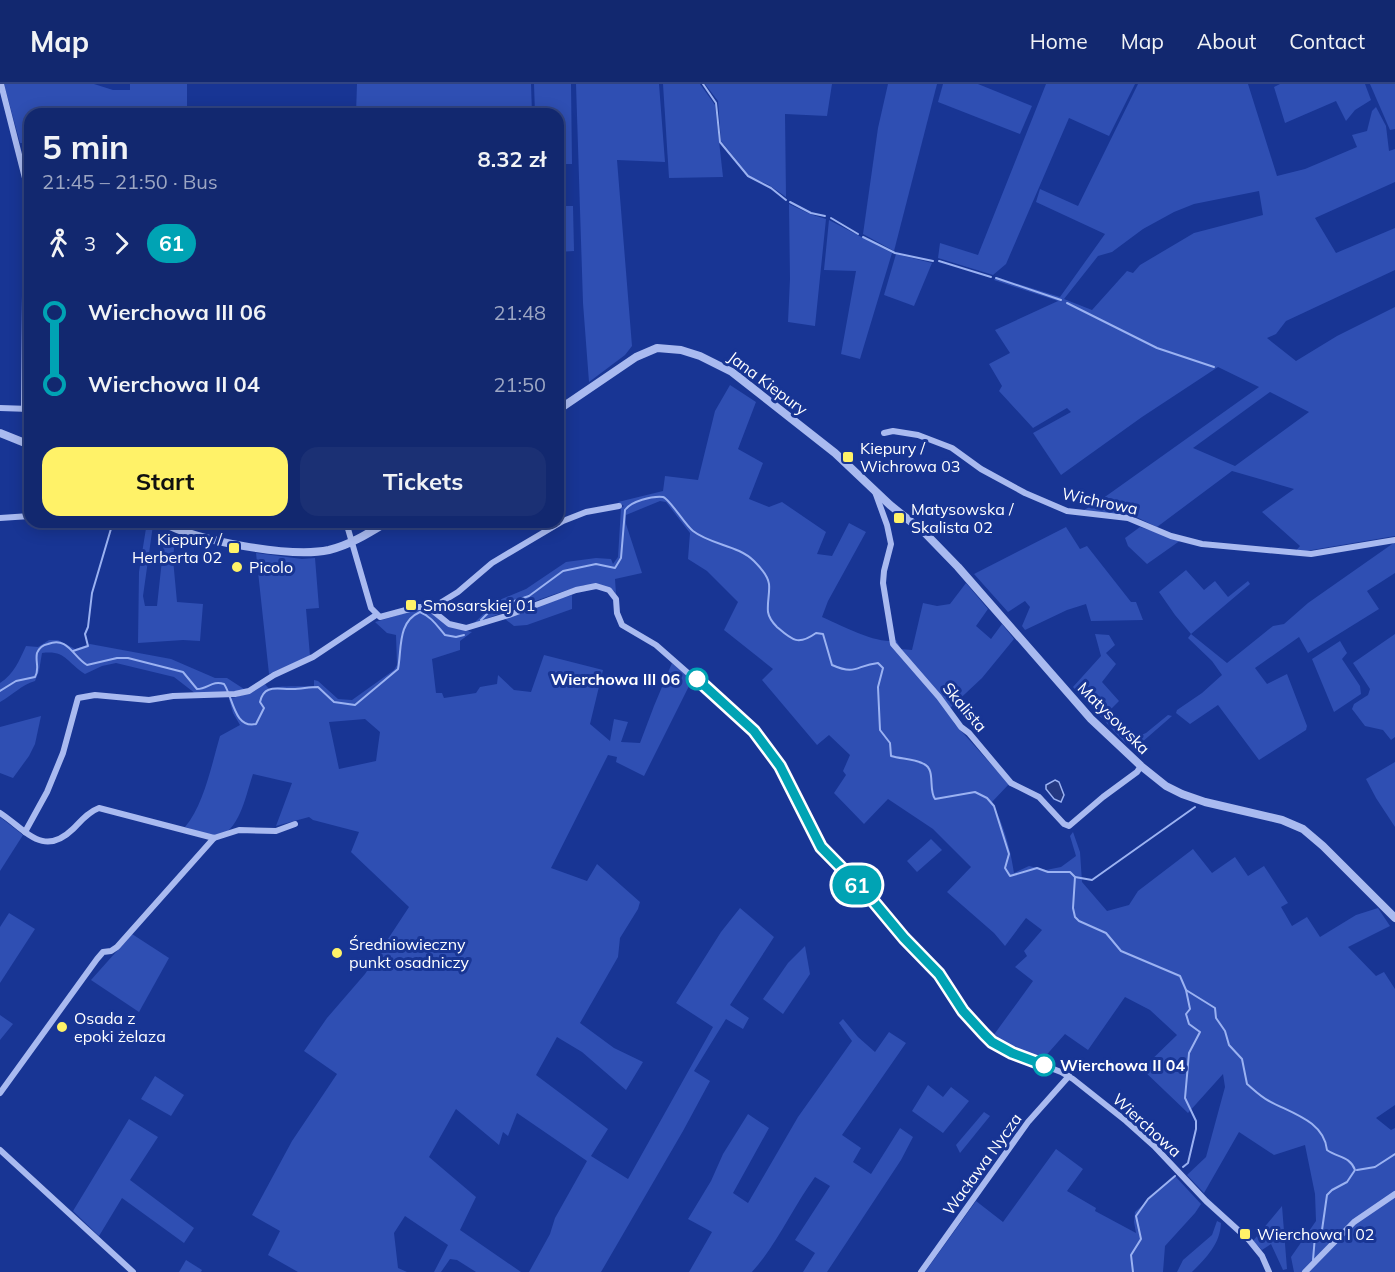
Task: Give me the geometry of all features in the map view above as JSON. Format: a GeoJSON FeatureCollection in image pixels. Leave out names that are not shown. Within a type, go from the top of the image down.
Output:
{"type":"FeatureCollection","features":[{"type":"Feature","properties":{"kind":"street"},"geometry":{"type":"LineString","coordinates":[[1,84],[24,174]]}},
{"type":"Feature","properties":{"kind":"street","name":"Jana Kiepury"},"geometry":{"type":"LineString","coordinates":[[564,406],[644,352],[657,348],[681,350],[707,359],[732,372],[856,471]]}},
{"type":"Feature","properties":{"kind":"street"},"geometry":{"type":"LineString","coordinates":[[0,408],[24,409]]}},
{"type":"Feature","properties":{"kind":"street","name":"Wichrowa"},"geometry":{"type":"LineString","coordinates":[[884,433],[893,431],[918,435],[952,448],[981,469],[1025,493],[1067,511],[1128,518],[1172,536],[1202,544],[1311,554],[1395,540]]}},
{"type":"Feature","properties":{"kind":"street"},"geometry":{"type":"LineString","coordinates":[[0,433],[24,443]]}},
{"type":"Feature","properties":{"kind":"street","name":"Matysowska"},"geometry":{"type":"LineString","coordinates":[[856,471],[940,548],[1091,719],[1141,766],[1166,786],[1182,794],[1205,802],[1282,820],[1303,829],[1395,918]]}},
{"type":"Feature","properties":{"kind":"street","name":"Skalista"},"geometry":{"type":"LineString","coordinates":[[873,489],[887,525],[891,544],[883,583],[893,644],[939,697],[961,727],[1011,783],[1039,797],[1064,824],[1069,826],[1137,772],[1141,766]]}},
{"type":"Feature","properties":{"kind":"street"},"geometry":{"type":"LineString","coordinates":[[564,521],[586,512],[619,506]]}},
{"type":"Feature","properties":{"kind":"street"},"geometry":{"type":"LineString","coordinates":[[0,518],[24,516]]}},
{"type":"Feature","properties":{"kind":"street"},"geometry":{"type":"LineString","coordinates":[[178,528],[193,534],[294,553],[330,550],[351,542],[376,528]]}},
{"type":"Feature","properties":{"kind":"street"},"geometry":{"type":"LineString","coordinates":[[348,528],[371,608],[376,615],[385,617],[424,606],[432,608],[459,592],[492,563],[551,528]]}},
{"type":"Feature","properties":{"kind":"street","name":"Wierchowa"},"geometry":{"type":"LineString","coordinates":[[432,608],[449,624],[466,628],[587,587],[602,587],[614,594],[618,620],[622,625],[656,645],[754,731],[780,766],[821,847],[869,896],[904,938],[939,974],[963,1011],[984,1034],[992,1042],[1012,1053],[1069,1076],[1154,1146],[1206,1201],[1249,1240],[1262,1256],[1269,1272]]}},
{"type":"Feature","properties":{"kind":"street"},"geometry":{"type":"LineString","coordinates":[[25,832],[48,792],[63,753],[78,698],[95,695],[149,700],[173,696],[235,694],[249,691],[274,675],[306,661],[376,615]]}},
{"type":"Feature","properties":{"kind":"street"},"geometry":{"type":"LineString","coordinates":[[0,813],[40,841],[56,840],[68,833],[92,811],[102,808],[214,838]]}},
{"type":"Feature","properties":{"kind":"street"},"geometry":{"type":"LineString","coordinates":[[0,1093],[97,959],[103,952],[117,947],[214,838],[239,830],[276,831],[295,824]]}},
{"type":"Feature","properties":{"kind":"street","name":"Wacława Nycza"},"geometry":{"type":"LineString","coordinates":[[921,1272],[1028,1122],[1069,1076]]}},
{"type":"Feature","properties":{"kind":"street"},"geometry":{"type":"LineString","coordinates":[[0,1150],[133,1272]]}},
{"type":"Feature","properties":{"kind":"street"},"geometry":{"type":"LineString","coordinates":[[1305,1272],[1354,1222],[1395,1194]]}},
{"type":"Feature","properties":{"kind":"shaded area"},"geometry":{"type":"Polygon","coordinates":[[[4,84],[94,84],[113,90],[130,90],[130,84],[187,84],[187,108],[24,108],[24,143],[20,143],[4,84]]]}},
{"type":"Feature","properties":{"kind":"shaded area"},"geometry":{"type":"Polygon","coordinates":[[[357,84],[531,84],[532,108],[356,108],[357,84]]]}},
{"type":"Feature","properties":{"kind":"shaded area"},"geometry":{"type":"Polygon","coordinates":[[[534,84],[571,84],[572,164],[564,164],[564,108],[535,108],[534,84]]]}},
{"type":"Feature","properties":{"kind":"shaded area"},"geometry":{"type":"Polygon","coordinates":[[[576,84],[659,84],[665,162],[617,160],[632,346],[625,355],[589,382],[583,303],[576,84]]]}},
{"type":"Feature","properties":{"kind":"shaded area"},"geometry":{"type":"Polygon","coordinates":[[[663,84],[700,84],[715,105],[723,177],[669,178],[663,84]]]}},
{"type":"Feature","properties":{"kind":"shaded area"},"geometry":{"type":"Polygon","coordinates":[[[705,84],[832,84],[827,116],[785,114],[786,197],[769,185],[750,177],[721,141],[718,101],[705,84]]]}},
{"type":"Feature","properties":{"kind":"shaded area"},"geometry":{"type":"Polygon","coordinates":[[[888,84],[937,84],[894,251],[863,234],[878,128],[888,84]]]}},
{"type":"Feature","properties":{"kind":"shaded area"},"geometry":{"type":"Polygon","coordinates":[[[943,84],[978,84],[1032,106],[1020,134],[938,102],[943,84]]]}},
{"type":"Feature","properties":{"kind":"shaded area"},"geometry":{"type":"Polygon","coordinates":[[[1046,84],[1135,84],[1109,136],[1069,118],[1006,264],[993,275],[938,258],[940,243],[978,255],[1046,84]]]}},
{"type":"Feature","properties":{"kind":"shaded area"},"geometry":{"type":"Polygon","coordinates":[[[1138,84],[1248,84],[1277,176],[1305,169],[1357,147],[1352,135],[1367,131],[1372,111],[1376,107],[1386,126],[1389,151],[1395,149],[1395,182],[1315,218],[1336,253],[1395,228],[1395,270],[1286,321],[1276,334],[1267,338],[1296,361],[1337,336],[1395,307],[1395,536],[1294,553],[1300,546],[1262,512],[1294,489],[1232,471],[1157,527],[1132,515],[1082,511],[1259,387],[1218,367],[1142,417],[1061,475],[1033,433],[1071,412],[1067,408],[1033,428],[999,391],[1002,386],[989,364],[1010,353],[995,330],[1058,301],[994,280],[996,277],[1060,297],[1105,234],[1036,202],[1040,189],[1078,206],[1138,84]],[[1259,191],[1194,204],[1143,229],[1112,252],[1098,256],[1064,299],[1092,310],[1127,271],[1133,273],[1140,265],[1194,233],[1263,215],[1259,191]],[[1270,392],[1193,448],[1235,466],[1309,412],[1270,392]]]}},
{"type":"Feature","properties":{"kind":"shaded area"},"geometry":{"type":"Polygon","coordinates":[[[1280,84],[1365,84],[1371,100],[1355,110],[1346,121],[1336,101],[1285,123],[1274,87],[1280,84]]]}},
{"type":"Feature","properties":{"kind":"shaded area"},"geometry":{"type":"Polygon","coordinates":[[[1370,84],[1395,84],[1395,129],[1390,130],[1370,84]]]}},
{"type":"Feature","properties":{"kind":"shaded area"},"geometry":{"type":"Polygon","coordinates":[[[789,204],[826,219],[815,326],[788,322],[789,204]]]}},
{"type":"Feature","properties":{"kind":"shaded area"},"geometry":{"type":"Polygon","coordinates":[[[564,206],[573,206],[574,251],[564,252],[564,206]]]}},
{"type":"Feature","properties":{"kind":"shaded area"},"geometry":{"type":"Polygon","coordinates":[[[829,220],[892,253],[860,359],[841,354],[856,271],[824,270],[829,220]]]}},
{"type":"Feature","properties":{"kind":"shaded area"},"geometry":{"type":"Polygon","coordinates":[[[896,254],[932,263],[914,306],[884,295],[896,254]]]}},
{"type":"Feature","properties":{"kind":"shaded area"},"geometry":{"type":"Polygon","coordinates":[[[730,385],[756,402],[738,449],[763,463],[749,499],[769,507],[782,502],[826,532],[817,554],[832,556],[849,523],[866,532],[828,601],[822,617],[870,637],[880,640],[896,640],[901,649],[912,650],[923,603],[937,606],[950,604],[966,583],[988,609],[976,626],[991,639],[1002,624],[1014,639],[982,678],[950,708],[954,723],[1009,784],[992,802],[1006,837],[1014,873],[1029,866],[1046,870],[1061,867],[1076,856],[1070,836],[1073,832],[1080,852],[1082,882],[1107,911],[1129,905],[1138,891],[1193,849],[1212,873],[1235,857],[1248,876],[1264,866],[1288,903],[1281,907],[1292,926],[1307,917],[1320,937],[1356,915],[1378,908],[1390,926],[1348,947],[1376,976],[1384,972],[1395,989],[1395,1105],[1376,1118],[1391,1130],[1395,1128],[1395,1272],[1294,1272],[1291,1257],[1316,1221],[1315,1194],[1305,1145],[1274,1155],[1239,1132],[1204,1193],[1187,1175],[1206,1157],[1225,1087],[1223,1074],[1188,1113],[1142,1069],[1177,1035],[1150,1010],[1125,997],[1088,1050],[1065,1034],[1042,1060],[1013,1050],[991,1036],[1033,981],[1015,967],[1027,956],[1024,951],[1042,930],[1026,918],[1005,946],[994,933],[947,892],[971,867],[933,829],[888,799],[864,824],[834,793],[846,775],[843,771],[850,755],[829,735],[817,745],[762,680],[773,669],[724,630],[738,602],[707,571],[688,559],[690,533],[666,502],[660,501],[626,515],[626,524],[642,573],[615,579],[616,594],[614,591],[584,585],[474,623],[497,601],[526,589],[566,562],[596,558],[611,559],[613,564],[618,557],[621,508],[624,506],[618,502],[663,491],[665,476],[698,480],[715,411],[730,385]]]}},
{"type":"Feature","properties":{"kind":"shaded area"},"geometry":{"type":"Polygon","coordinates":[[[1066,527],[1080,549],[1087,546],[1131,602],[1136,602],[1143,620],[1091,621],[1086,604],[1067,610],[1025,630],[1022,626],[1030,607],[1025,601],[1008,612],[974,574],[1066,527]]]}},
{"type":"Feature","properties":{"kind":"shaded area"},"geometry":{"type":"Polygon","coordinates":[[[1140,527],[1181,540],[1147,564],[1128,546],[1125,538],[1140,527]]]}},
{"type":"Feature","properties":{"kind":"shaded area"},"geometry":{"type":"Polygon","coordinates":[[[146,528],[153,528],[143,596],[145,606],[157,606],[165,532],[175,537],[173,559],[177,602],[203,604],[200,641],[138,643],[139,572],[146,528]]]}},
{"type":"Feature","properties":{"kind":"shaded area"},"geometry":{"type":"Polygon","coordinates":[[[1395,542],[1395,573],[1367,591],[1379,609],[1308,653],[1299,637],[1255,668],[1267,684],[1287,674],[1307,726],[1306,730],[1259,760],[1218,705],[1190,724],[1176,713],[1222,675],[1212,661],[1188,638],[1191,634],[1227,663],[1273,626],[1284,624],[1308,603],[1395,542]]]}},
{"type":"Feature","properties":{"kind":"shaded area"},"geometry":{"type":"Polygon","coordinates":[[[256,553],[302,559],[315,558],[319,608],[306,609],[310,656],[269,674],[256,553]]]}},
{"type":"Feature","properties":{"kind":"shaded area"},"geometry":{"type":"Polygon","coordinates":[[[1186,570],[1204,590],[1215,581],[1228,597],[1248,581],[1250,584],[1191,634],[1159,592],[1186,570]]]}},
{"type":"Feature","properties":{"kind":"shaded area"},"geometry":{"type":"Polygon","coordinates":[[[572,595],[572,609],[527,625],[514,626],[505,619],[547,603],[572,595]]]}},
{"type":"Feature","properties":{"kind":"shaded area"},"geometry":{"type":"Polygon","coordinates":[[[418,609],[427,609],[452,627],[472,632],[460,641],[460,650],[432,659],[436,693],[442,693],[444,698],[476,693],[480,687],[497,684],[498,675],[514,690],[531,692],[544,655],[603,670],[590,724],[610,741],[614,719],[628,722],[621,742],[640,743],[672,663],[692,680],[644,776],[616,762],[617,757],[608,755],[551,868],[587,881],[597,864],[640,902],[620,938],[618,957],[580,1023],[614,1048],[643,1062],[626,1090],[582,1052],[557,1037],[536,1075],[608,1129],[591,1156],[628,1179],[713,1027],[676,1003],[721,932],[740,908],[774,937],[730,1005],[749,1018],[743,1029],[726,1019],[694,1071],[710,1081],[601,1272],[529,1272],[550,1234],[555,1218],[587,1161],[517,1113],[508,1136],[503,1132],[499,1145],[456,1109],[429,1157],[476,1197],[460,1230],[521,1272],[476,1272],[457,1260],[450,1259],[441,1272],[434,1272],[448,1245],[405,1216],[394,1233],[398,1268],[407,1272],[298,1272],[268,1255],[280,1231],[252,1215],[292,1141],[337,1074],[304,1051],[327,1018],[365,974],[409,907],[351,852],[359,832],[309,817],[276,826],[292,783],[253,774],[242,809],[228,831],[221,835],[213,835],[185,827],[192,818],[202,796],[220,736],[240,725],[229,699],[253,692],[265,684],[269,689],[314,686],[314,680],[338,699],[352,700],[394,670],[397,665],[396,635],[387,633],[375,622],[418,609]],[[365,719],[329,722],[339,769],[376,761],[380,732],[365,719]]]}},
{"type":"Feature","properties":{"kind":"shaded area"},"geometry":{"type":"Polygon","coordinates":[[[1095,634],[1109,635],[1115,645],[1106,653],[1116,664],[1102,682],[1119,701],[1107,713],[1126,744],[1073,687],[1101,656],[1095,634]]]}},
{"type":"Feature","properties":{"kind":"shaded area"},"geometry":{"type":"Polygon","coordinates":[[[1395,634],[1395,737],[1391,740],[1383,730],[1365,726],[1352,709],[1354,704],[1368,695],[1370,689],[1353,663],[1395,634]]]}},
{"type":"Feature","properties":{"kind":"shaded area"},"geometry":{"type":"Polygon","coordinates":[[[49,640],[58,640],[75,649],[90,644],[171,659],[215,678],[227,678],[244,689],[238,692],[196,694],[174,677],[116,663],[102,666],[85,674],[61,655],[42,653],[35,681],[0,702],[0,683],[13,671],[26,646],[38,647],[49,640]]]}},
{"type":"Feature","properties":{"kind":"shaded area"},"geometry":{"type":"Polygon","coordinates":[[[1340,641],[1347,653],[1342,659],[1360,686],[1361,694],[1334,712],[1312,659],[1340,641]]]}},
{"type":"Feature","properties":{"kind":"shaded area"},"geometry":{"type":"Polygon","coordinates":[[[1168,715],[1172,716],[1141,743],[1139,736],[1168,715]]]}},
{"type":"Feature","properties":{"kind":"shaded area"},"geometry":{"type":"Polygon","coordinates":[[[41,716],[35,744],[29,756],[13,778],[0,773],[0,727],[41,716]]]}},
{"type":"Feature","properties":{"kind":"shaded area"},"geometry":{"type":"Polygon","coordinates":[[[1395,762],[1395,827],[1366,779],[1395,762]]]}},
{"type":"Feature","properties":{"kind":"shaded area"},"geometry":{"type":"Polygon","coordinates":[[[1055,780],[1059,782],[1064,795],[1061,802],[1054,799],[1046,789],[1046,785],[1055,780]]]}},
{"type":"Feature","properties":{"kind":"shaded area"},"geometry":{"type":"Polygon","coordinates":[[[0,817],[23,835],[0,871],[0,817]]]}},
{"type":"Feature","properties":{"kind":"shaded area"},"geometry":{"type":"Polygon","coordinates":[[[931,839],[942,850],[917,872],[907,861],[931,839]]]}},
{"type":"Feature","properties":{"kind":"shaded area"},"geometry":{"type":"Polygon","coordinates":[[[9,913],[35,929],[0,983],[0,927],[9,913]]]}},
{"type":"Feature","properties":{"kind":"shaded area"},"geometry":{"type":"Polygon","coordinates":[[[132,934],[169,958],[139,1012],[91,980],[132,934]]]}},
{"type":"Feature","properties":{"kind":"shaded area"},"geometry":{"type":"Polygon","coordinates":[[[805,946],[810,974],[783,1014],[763,999],[788,963],[805,946]]]}},
{"type":"Feature","properties":{"kind":"shaded area"},"geometry":{"type":"Polygon","coordinates":[[[0,1015],[13,1024],[0,1040],[0,1015]]]}},
{"type":"Feature","properties":{"kind":"shaded area"},"geometry":{"type":"Polygon","coordinates":[[[843,1019],[875,1052],[889,1032],[906,1043],[842,1135],[861,1148],[853,1162],[871,1174],[900,1128],[913,1137],[901,1160],[827,1272],[803,1272],[815,1253],[795,1240],[830,1186],[815,1177],[769,1250],[752,1272],[689,1272],[712,1232],[688,1219],[711,1181],[723,1154],[748,1114],[769,1128],[733,1193],[748,1203],[798,1117],[852,1041],[839,1023],[843,1019]]]}},
{"type":"Feature","properties":{"kind":"shaded area"},"geometry":{"type":"Polygon","coordinates":[[[155,1076],[184,1095],[171,1116],[141,1099],[155,1076]]]}},
{"type":"Feature","properties":{"kind":"shaded area"},"geometry":{"type":"Polygon","coordinates":[[[928,1085],[943,1097],[951,1087],[969,1101],[943,1133],[912,1111],[928,1085]]]}},
{"type":"Feature","properties":{"kind":"shaded area"},"geometry":{"type":"Polygon","coordinates":[[[984,1112],[990,1116],[960,1153],[956,1145],[984,1112]]]}},
{"type":"Feature","properties":{"kind":"shaded area"},"geometry":{"type":"Polygon","coordinates":[[[129,1119],[158,1137],[130,1180],[194,1228],[184,1243],[122,1198],[99,1236],[73,1211],[129,1119]]]}},
{"type":"Feature","properties":{"kind":"shaded area"},"geometry":{"type":"Polygon","coordinates":[[[1056,1149],[1083,1169],[1067,1191],[1096,1208],[1095,1211],[1136,1233],[1135,1212],[1175,1176],[1201,1204],[1165,1246],[1163,1272],[925,1272],[976,1201],[1003,1222],[1056,1149]]]}},
{"type":"Feature","properties":{"kind":"shaded area"},"geometry":{"type":"Polygon","coordinates":[[[1282,1206],[1287,1269],[1283,1270],[1271,1244],[1262,1250],[1253,1241],[1282,1206]]]}},
{"type":"Feature","properties":{"kind":"shaded area"},"geometry":{"type":"Polygon","coordinates":[[[1217,1221],[1221,1223],[1220,1231],[1208,1255],[1192,1272],[1177,1272],[1183,1260],[1212,1235],[1217,1221]]]}},
{"type":"Feature","properties":{"kind":"shaded area"},"geometry":{"type":"Polygon","coordinates":[[[186,1260],[202,1270],[201,1272],[179,1272],[186,1260]]]}},
{"type":"Feature","properties":{"kind":"waterway"},"geometry":{"type":"LineString","coordinates":[[703,84],[716,103],[720,142],[748,176],[771,188],[786,200]]}},
{"type":"Feature","properties":{"kind":"waterway"},"geometry":{"type":"LineString","coordinates":[[790,202],[811,213],[825,216]]}},
{"type":"Feature","properties":{"kind":"waterway"},"geometry":{"type":"LineString","coordinates":[[831,218],[858,234]]}},
{"type":"Feature","properties":{"kind":"waterway"},"geometry":{"type":"LineString","coordinates":[[863,237],[895,253],[933,261]]}},
{"type":"Feature","properties":{"kind":"waterway"},"geometry":{"type":"LineString","coordinates":[[939,261],[991,277]]}},
{"type":"Feature","properties":{"kind":"waterway"},"geometry":{"type":"LineString","coordinates":[[996,278],[1061,300]]}},
{"type":"Feature","properties":{"kind":"waterway"},"geometry":{"type":"LineString","coordinates":[[1067,303],[1157,348],[1214,367]]}},
{"type":"Feature","properties":{"kind":"waterway"},"geometry":{"type":"LineString","coordinates":[[481,620],[493,608],[529,596],[563,571],[596,564],[615,568],[621,558],[625,510],[632,504],[648,498],[663,497],[700,536],[748,556],[767,578],[769,584],[768,614],[782,632],[795,640],[804,639],[816,633],[823,634],[832,665],[840,668],[852,670],[878,663],[883,668],[878,687],[880,730],[890,743],[891,756],[916,761],[928,767],[935,799],[975,792],[987,798],[994,806],[1009,854],[1005,868],[1010,876],[1037,868],[1048,872],[1070,872],[1075,877],[1073,908],[1075,917],[1106,933],[1121,951],[1180,976],[1186,990],[1215,1008],[1216,1018],[1225,1031],[1229,1045],[1242,1059],[1247,1084],[1266,1099],[1313,1125],[1325,1140],[1327,1150],[1353,1165],[1355,1170],[1347,1182],[1327,1195],[1322,1230],[1315,1236],[1313,1260]]}},
{"type":"Feature","properties":{"kind":"waterway"},"geometry":{"type":"LineString","coordinates":[[73,651],[88,646],[85,634],[92,593],[111,528]]}},
{"type":"Feature","properties":{"kind":"waterway"},"geometry":{"type":"LineString","coordinates":[[0,691],[16,681],[35,677],[37,653],[41,647],[55,642],[70,648],[87,665],[117,658],[128,658],[183,672],[197,689],[216,683],[224,684],[239,717],[243,722],[256,724],[264,708],[260,702],[262,696],[273,689],[318,687],[334,702],[355,705],[398,669],[404,629],[407,622],[420,612],[431,619],[445,635],[456,637],[464,635]]}},
{"type":"Feature","properties":{"kind":"waterway"},"geometry":{"type":"LineString","coordinates":[[1075,877],[1092,880],[1195,807]]}},
{"type":"Feature","properties":{"kind":"waterway"},"geometry":{"type":"LineString","coordinates":[[1183,1167],[1188,1163],[1196,1129],[1196,1121],[1185,1098],[1189,1053],[1200,1032],[1189,1024],[1186,1014],[1190,1009],[1186,990]]}},
{"type":"Feature","properties":{"kind":"waterway"},"geometry":{"type":"LineString","coordinates":[[1357,1170],[1375,1167],[1395,1154]]}},
{"type":"Feature","properties":{"kind":"waterway"},"geometry":{"type":"LineString","coordinates":[[1133,1272],[1131,1255],[1141,1239],[1136,1216],[1148,1199],[1175,1176]]}},
{"type":"Feature","properties":{"kind":"bus line","name":"61"},"geometry":{"type":"LineString","coordinates":[[697,679],[754,731],[780,766],[821,847],[869,896],[904,938],[939,974],[963,1011],[992,1042],[1012,1053],[1044,1065]]}},
{"type":"Feature","properties":{"kind":"place","name":"Kiepury / Wichrowa 03"},"geometry":{"type":"Point","coordinates":[848,457]}},
{"type":"Feature","properties":{"kind":"place","name":"Matysowska / Skalista 02"},"geometry":{"type":"Point","coordinates":[899,518]}},
{"type":"Feature","properties":{"kind":"place","name":"Kiepury / Herberta 02"},"geometry":{"type":"Point","coordinates":[234,548]}},
{"type":"Feature","properties":{"kind":"place","name":"Picolo"},"geometry":{"type":"Point","coordinates":[237,567]}},
{"type":"Feature","properties":{"kind":"place","name":"Smosarskiej 01"},"geometry":{"type":"Point","coordinates":[411,605]}},
{"type":"Feature","properties":{"kind":"place","name":"Wierchowa III 06"},"geometry":{"type":"Point","coordinates":[697,679]}},
{"type":"Feature","properties":{"kind":"place","name":"Średniowieczny punkt osadniczy"},"geometry":{"type":"Point","coordinates":[337,953]}},
{"type":"Feature","properties":{"kind":"place","name":"Osada z epoki żelaza"},"geometry":{"type":"Point","coordinates":[62,1027]}},
{"type":"Feature","properties":{"kind":"place","name":"Wierchowa II 04"},"geometry":{"type":"Point","coordinates":[1044,1065]}},
{"type":"Feature","properties":{"kind":"place","name":"Wierchowa I 02"},"geometry":{"type":"Point","coordinates":[1245,1234]}}]}
